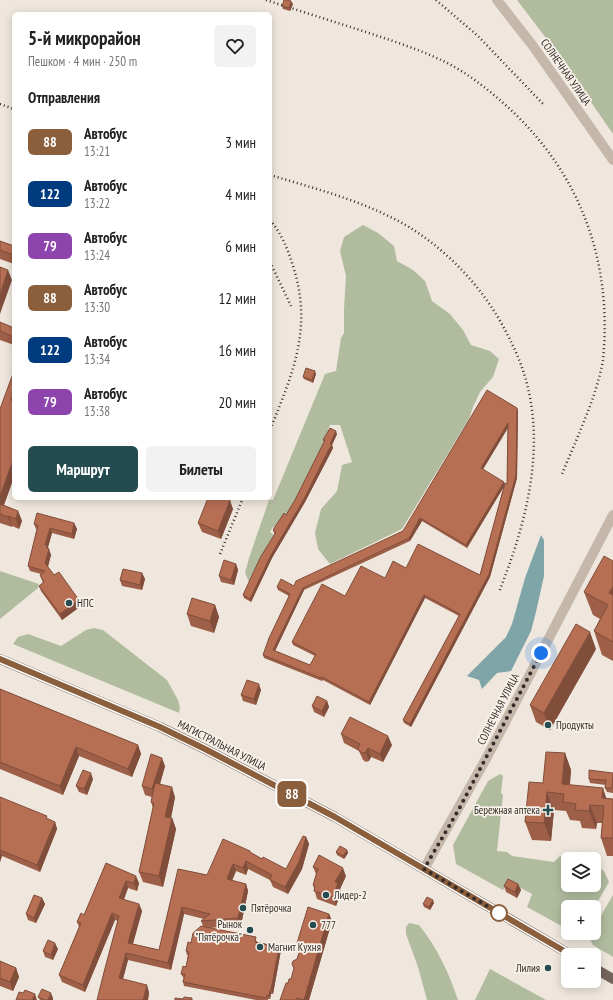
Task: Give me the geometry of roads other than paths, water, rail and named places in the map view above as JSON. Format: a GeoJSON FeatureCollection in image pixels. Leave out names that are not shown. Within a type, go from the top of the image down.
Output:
{"type":"FeatureCollection","features":[{"type":"Feature","properties":{"kind":"main road","name":"МАГИСТРАЛЬНАЯ УЛИЦА"},"geometry":{"type":"LineString","coordinates":[[0,659],[160,727],[190,742],[335,817],[561,949]]}},
{"type":"Feature","properties":{"kind":"main road"},"geometry":{"type":"LineString","coordinates":[[601,972],[613,980]]}},
{"type":"Feature","properties":{"kind":"street","name":"СОЛНЕЧНАЯ УЛИЦА"},"geometry":{"type":"LineString","coordinates":[[497,0],[533,46],[613,160]]}},
{"type":"Feature","properties":{"kind":"street","name":"СОЛНЕЧНАЯ УЛИЦА"},"geometry":{"type":"LineString","coordinates":[[424,869],[480,770],[613,515]]}},
{"type":"Feature","properties":{"kind":"water"},"geometry":{"type":"Polygon","coordinates":[[[541,535],[544,540],[544,576],[531,631],[511,671],[497,673],[482,689],[479,680],[467,676],[506,637],[512,624],[525,578],[541,535]]]}},
{"type":"Feature","properties":{"kind":"railway"},"geometry":{"type":"LineString","coordinates":[[266,0],[405,45],[449,64],[473,79],[495,96],[529,128],[551,156],[570,186],[585,218],[595,251],[602,286],[605,322],[603,360],[600,374],[586,418],[562,474]]}},
{"type":"Feature","properties":{"kind":"railway"},"geometry":{"type":"LineString","coordinates":[[436,0],[478,36],[544,105]]}},
{"type":"Feature","properties":{"kind":"railway"},"geometry":{"type":"LineString","coordinates":[[0,104],[12,108]]}},
{"type":"Feature","properties":{"kind":"railway"},"geometry":{"type":"LineString","coordinates":[[272,176],[359,203],[393,218],[423,236],[448,256],[471,280],[481,292],[503,326],[525,376],[532,407],[534,438],[532,470],[520,532],[499,592]]}},
{"type":"Feature","properties":{"kind":"railway"},"geometry":{"type":"LineString","coordinates":[[272,222],[281,236],[291,260],[299,289],[301,310],[301,330],[298,350],[293,369],[272,425]]}},
{"type":"Feature","properties":{"kind":"railway"},"geometry":{"type":"LineString","coordinates":[[272,266],[291,306]]}},
{"type":"Feature","properties":{"kind":"railway"},"geometry":{"type":"LineString","coordinates":[[220,554],[242,500]]}},
{"type":"Feature","properties":{"kind":"place","name":"НПС"},"geometry":{"type":"Point","coordinates":[69,603]}},
{"type":"Feature","properties":{"kind":"place","name":"Продукты"},"geometry":{"type":"Point","coordinates":[548,725]}},
{"type":"Feature","properties":{"kind":"place","name":"Бережная аптека"},"geometry":{"type":"Point","coordinates":[548,810]}},
{"type":"Feature","properties":{"kind":"place","name":"Лидер-2"},"geometry":{"type":"Point","coordinates":[326,895]}},
{"type":"Feature","properties":{"kind":"place","name":"Пятёрочка"},"geometry":{"type":"Point","coordinates":[243,908]}},
{"type":"Feature","properties":{"kind":"place","name":"777"},"geometry":{"type":"Point","coordinates":[313,925]}},
{"type":"Feature","properties":{"kind":"place","name":"Рынок \"Пятёрочка\""},"geometry":{"type":"Point","coordinates":[250,930]}},
{"type":"Feature","properties":{"kind":"place","name":"Магнит Кухня"},"geometry":{"type":"Point","coordinates":[260,947]}},
{"type":"Feature","properties":{"kind":"place","name":"Лилия"},"geometry":{"type":"Point","coordinates":[548,968]}}]}
